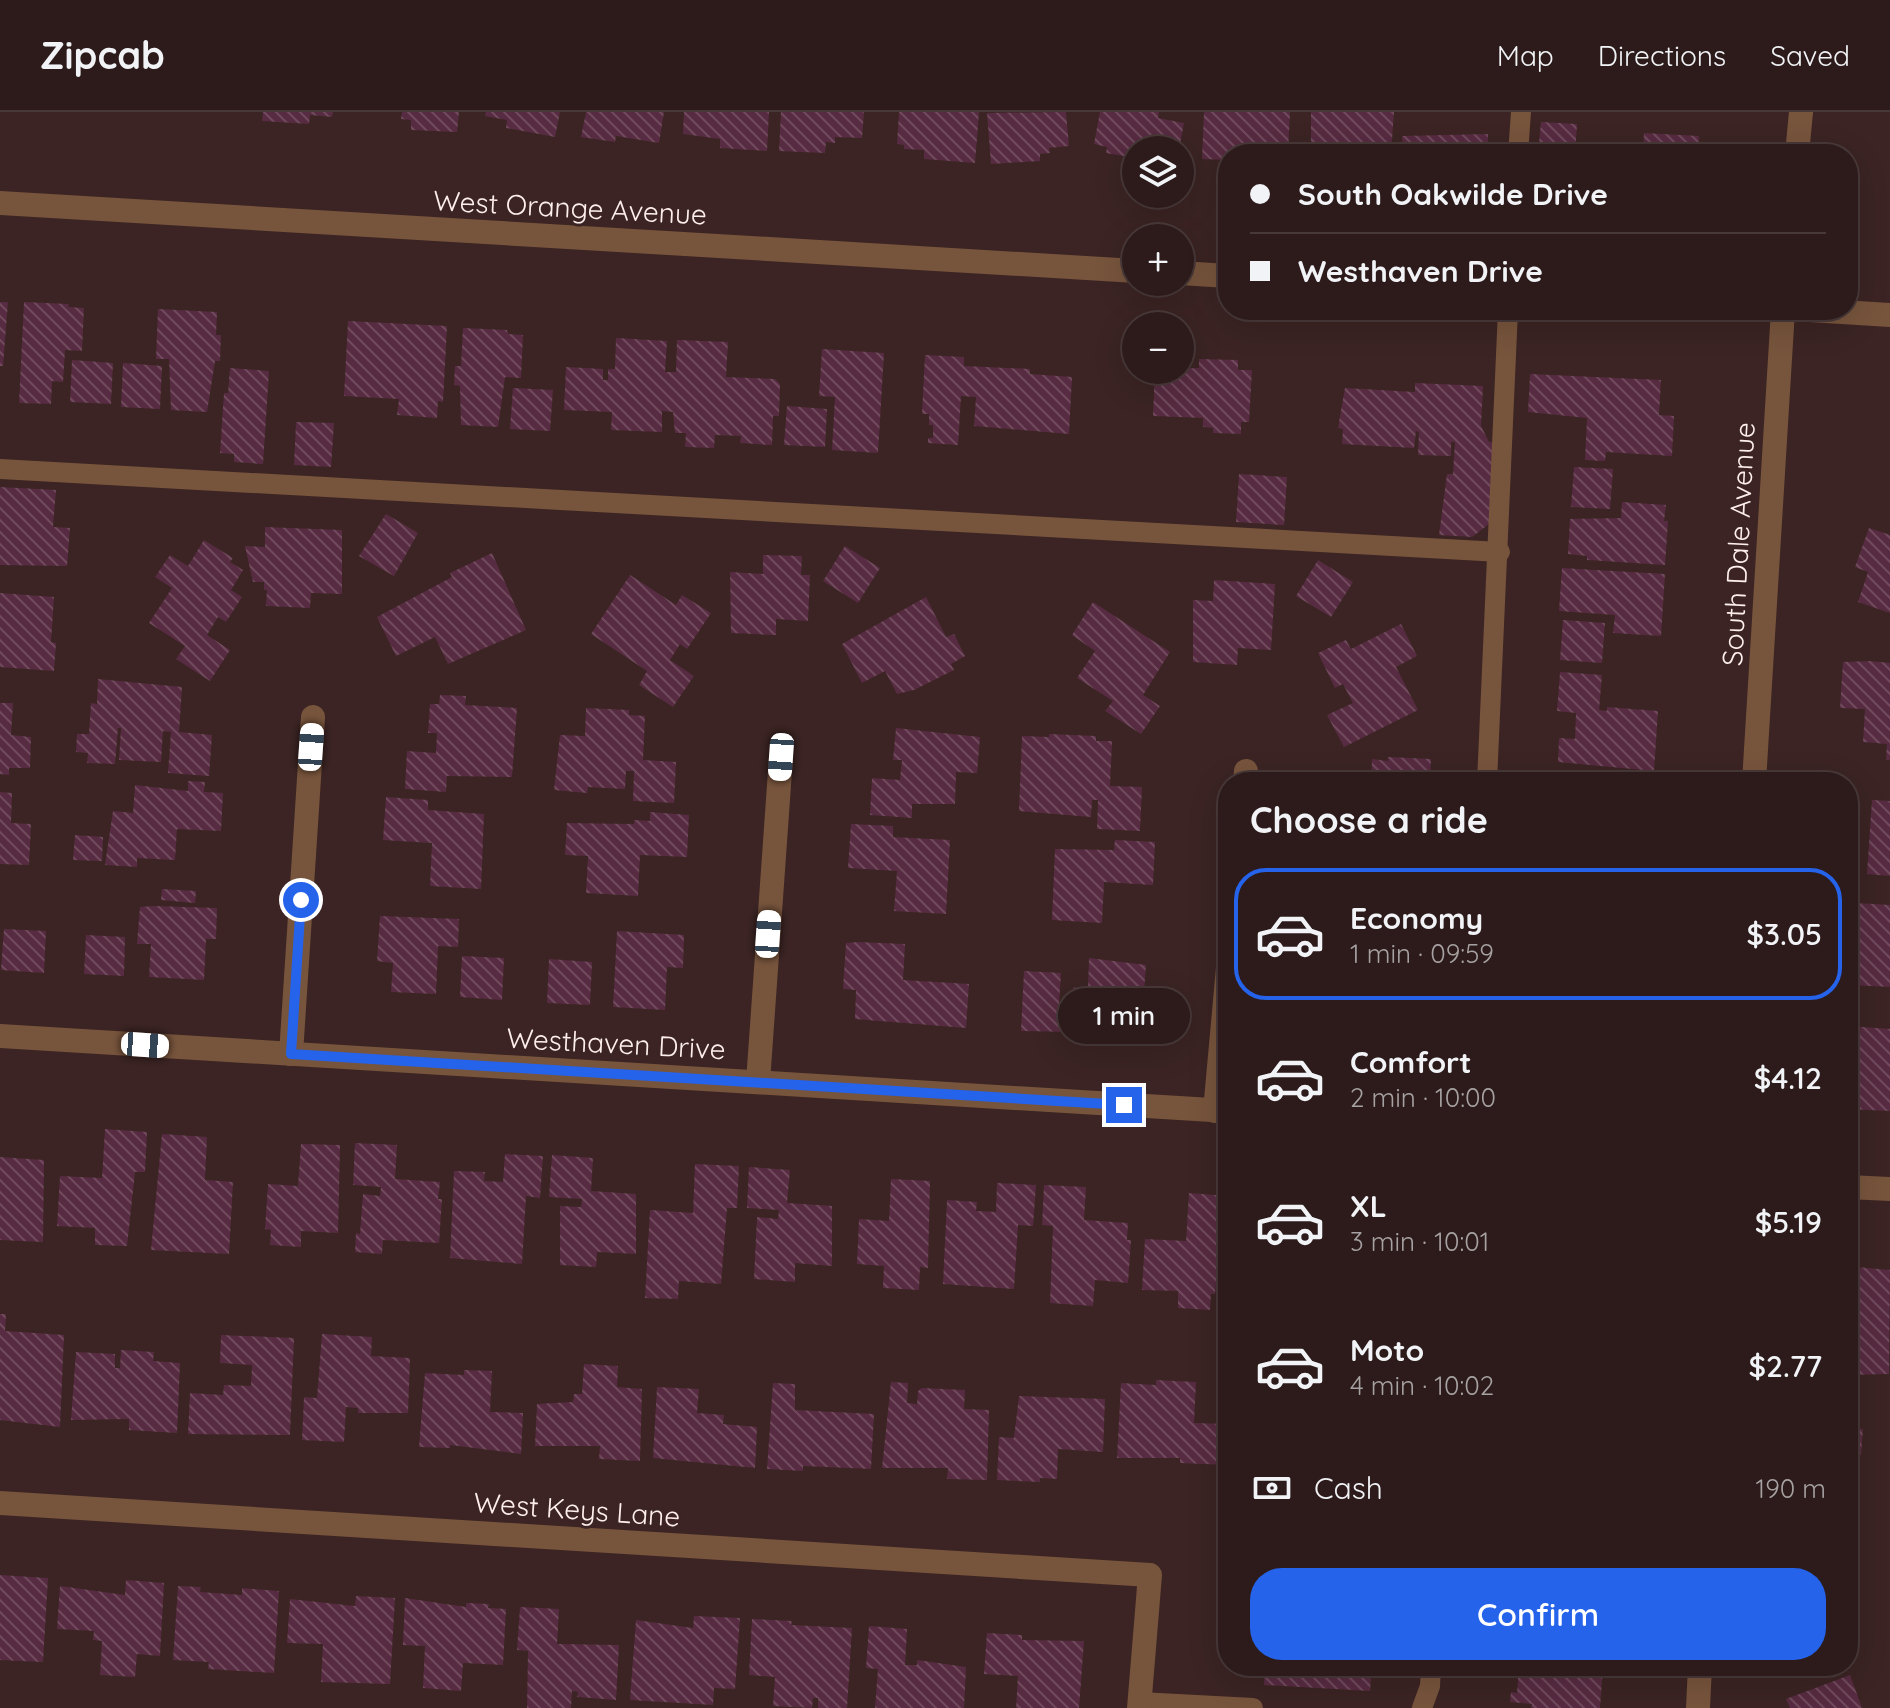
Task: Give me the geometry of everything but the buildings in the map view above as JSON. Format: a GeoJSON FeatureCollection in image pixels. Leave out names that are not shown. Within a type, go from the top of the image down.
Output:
{"type":"FeatureCollection","features":[{"type":"Feature","properties":{"kind":"street"},"geometry":{"type":"LineString","coordinates":[[1798,144],[1801,112]]}},
{"type":"Feature","properties":{"kind":"street","name":"West Orange Avenue"},"geometry":{"type":"LineString","coordinates":[[0,203],[1122,270]]}},
{"type":"Feature","properties":{"kind":"street"},"geometry":{"type":"LineString","coordinates":[[1194,274],[1218,275]]}},
{"type":"Feature","properties":{"kind":"street"},"geometry":{"type":"LineString","coordinates":[[1858,313],[1890,315]]}},
{"type":"Feature","properties":{"kind":"street","name":"South Dale Avenue"},"geometry":{"type":"LineString","coordinates":[[1755,772],[1782,320]]}},
{"type":"Feature","properties":{"kind":"street"},"geometry":{"type":"LineString","coordinates":[[291,1054],[313,717]]}},
{"type":"Feature","properties":{"kind":"street"},"geometry":{"type":"LineString","coordinates":[[758,1082],[781,757]]}},
{"type":"Feature","properties":{"kind":"street","name":"Westhaven Drive"},"geometry":{"type":"LineString","coordinates":[[0,1036],[1218,1111]]}},
{"type":"Feature","properties":{"kind":"street"},"geometry":{"type":"LineString","coordinates":[[1858,1187],[1890,1189]]}},
{"type":"Feature","properties":{"kind":"street","name":"West Keys Lane"},"geometry":{"type":"LineString","coordinates":[[0,1503],[1150,1575],[1140,1705]]}},
{"type":"Feature","properties":{"kind":"street"},"geometry":{"type":"LineString","coordinates":[[1698,1708],[1700,1676]]}},
{"type":"Feature","properties":{"kind":"lane"},"geometry":{"type":"LineString","coordinates":[[1519,144],[1521,112]]}},
{"type":"Feature","properties":{"kind":"lane"},"geometry":{"type":"LineString","coordinates":[[1488,772],[1500,552],[1508,320]]}},
{"type":"Feature","properties":{"kind":"lane"},"geometry":{"type":"LineString","coordinates":[[0,469],[1500,552]]}},
{"type":"Feature","properties":{"kind":"lane"},"geometry":{"type":"LineString","coordinates":[[1422,1708],[1430,1676]]}},
{"type":"Feature","properties":{"kind":"lane"},"geometry":{"type":"LineString","coordinates":[[1140,1705],[1253,1708]]}},
{"type":"Feature","properties":{"kind":"route"},"geometry":{"type":"LineString","coordinates":[[301,900],[291,1054],[1124,1105]]}}]}
